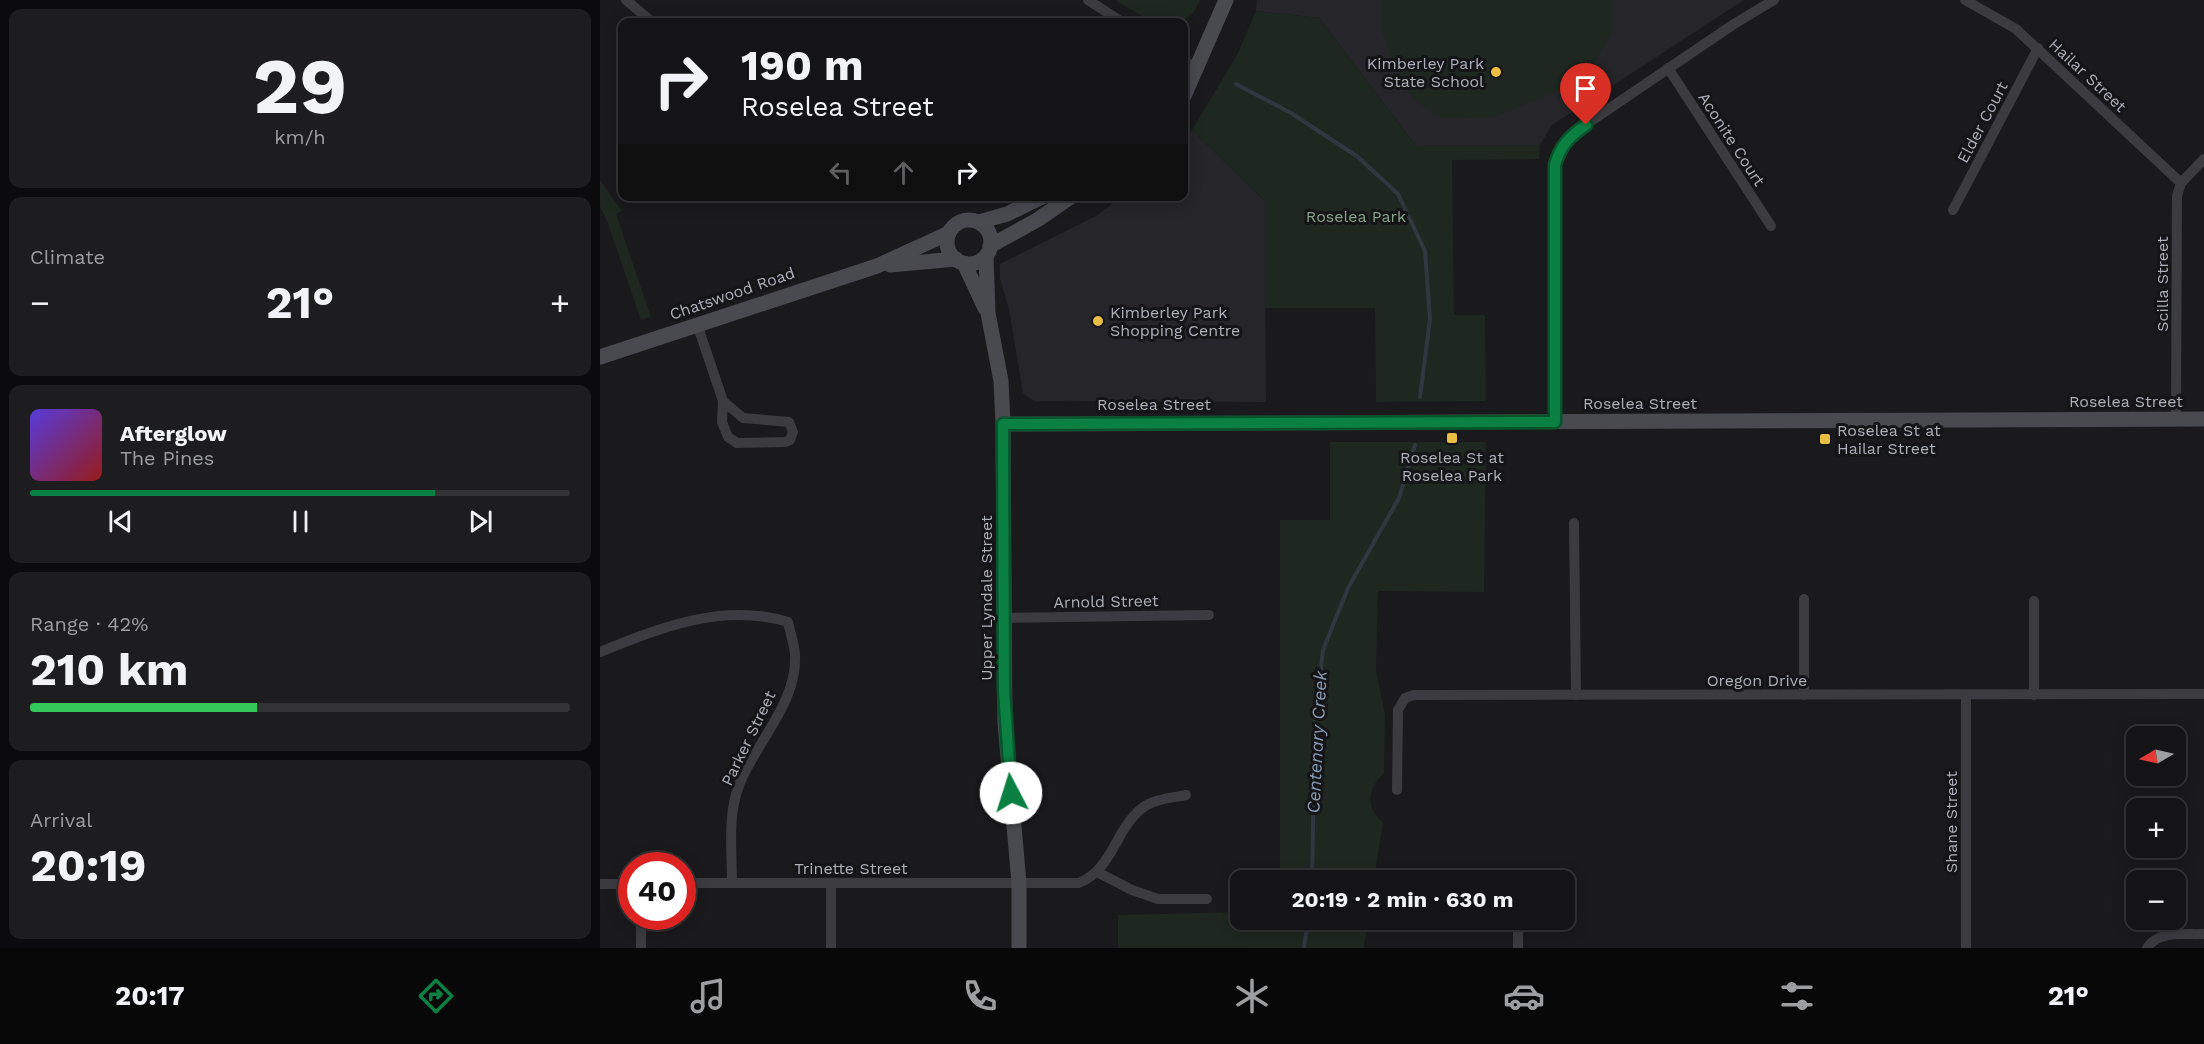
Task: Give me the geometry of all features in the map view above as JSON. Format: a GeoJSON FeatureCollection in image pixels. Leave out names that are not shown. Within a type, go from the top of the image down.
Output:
{"type":"FeatureCollection","features":[{"type":"Feature","properties":{"kind":"street"},"geometry":{"type":"LineString","coordinates":[[626,0],[647,18]]}},
{"type":"Feature","properties":{"kind":"street"},"geometry":{"type":"LineString","coordinates":[[1088,0],[1116,18]]}},
{"type":"Feature","properties":{"kind":"street"},"geometry":{"type":"LineString","coordinates":[[1188,66],[1226,0]]}},
{"type":"Feature","properties":{"kind":"street"},"geometry":{"type":"LineString","coordinates":[[1555,422],[1555,165],[1558,154],[1569,136],[1668,68],[1774,0]]}},
{"type":"Feature","properties":{"kind":"street","name":"Hailar Street"},"geometry":{"type":"LineString","coordinates":[[1965,0],[2016,29],[2181,183]]}},
{"type":"Feature","properties":{"kind":"street","name":"Elder Court"},"geometry":{"type":"LineString","coordinates":[[1953,210],[2038,48]]}},
{"type":"Feature","properties":{"kind":"street","name":"Aconite Court"},"geometry":{"type":"LineString","coordinates":[[1668,68],[1771,226]]}},
{"type":"Feature","properties":{"kind":"street"},"geometry":{"type":"LineString","coordinates":[[2181,183],[2204,159]]}},
{"type":"Feature","properties":{"kind":"street","name":"Scilla Street"},"geometry":{"type":"LineString","coordinates":[[2176,419],[2177,196],[2181,183]]}},
{"type":"Feature","properties":{"kind":"street"},"geometry":{"type":"LineString","coordinates":[[1034,201],[1007,214],[979,222],[965,220],[958,222],[949,232],[948,247],[960,261],[976,262],[988,251],[1065,201]]}},
{"type":"Feature","properties":{"kind":"street"},"geometry":{"type":"LineString","coordinates":[[979,222],[988,232],[988,251]]}},
{"type":"Feature","properties":{"kind":"street","name":"Chatswood Road"},"geometry":{"type":"LineString","coordinates":[[600,357],[877,266],[949,232]]}},
{"type":"Feature","properties":{"kind":"street","name":"Upper Lyndale Street"},"geometry":{"type":"LineString","coordinates":[[988,251],[988,313],[1001,381],[1003,424],[1005,723],[1018,883],[1019,948]]}},
{"type":"Feature","properties":{"kind":"street","name":"Upper Lyndale Street"},"geometry":{"type":"LineString","coordinates":[[960,261],[988,313]]}},
{"type":"Feature","properties":{"kind":"street","name":"Chatswood Road"},"geometry":{"type":"LineString","coordinates":[[877,266],[960,261]]}},
{"type":"Feature","properties":{"kind":"street"},"geometry":{"type":"LineString","coordinates":[[697,324],[723,401],[722,422],[732,442],[785,442],[790,440],[793,432],[789,422],[743,418],[723,401]]}},
{"type":"Feature","properties":{"kind":"street","name":"Roselea Street"},"geometry":{"type":"LineString","coordinates":[[1003,424],[2204,419]]}},
{"type":"Feature","properties":{"kind":"street"},"geometry":{"type":"LineString","coordinates":[[1574,523],[1576,695]]}},
{"type":"Feature","properties":{"kind":"street"},"geometry":{"type":"LineString","coordinates":[[1804,599],[1804,695]]}},
{"type":"Feature","properties":{"kind":"street"},"geometry":{"type":"LineString","coordinates":[[2034,601],[2034,695]]}},
{"type":"Feature","properties":{"kind":"street","name":"Arnold Street"},"geometry":{"type":"LineString","coordinates":[[1003,618],[1209,615]]}},
{"type":"Feature","properties":{"kind":"street","name":"Parker Street"},"geometry":{"type":"LineString","coordinates":[[600,652],[670,624],[706,617],[767,616],[788,622],[795,654],[791,682],[781,710],[739,784],[732,812],[732,883]]}},
{"type":"Feature","properties":{"kind":"street","name":"Oregon Drive"},"geometry":{"type":"LineString","coordinates":[[1397,790],[1398,710],[1405,698],[1414,695],[2204,694]]}},
{"type":"Feature","properties":{"kind":"street","name":"Shane Street"},"geometry":{"type":"LineString","coordinates":[[1966,695],[1966,948]]}},
{"type":"Feature","properties":{"kind":"street"},"geometry":{"type":"LineString","coordinates":[[1186,795],[1158,800],[1142,808],[1127,824],[1111,856],[1096,872],[1158,899],[1207,900]]}},
{"type":"Feature","properties":{"kind":"street","name":"Trinette Street"},"geometry":{"type":"LineString","coordinates":[[696,883],[1079,883],[1096,872]]}},
{"type":"Feature","properties":{"kind":"street"},"geometry":{"type":"LineString","coordinates":[[831,882],[831,948]]}},
{"type":"Feature","properties":{"kind":"street"},"geometry":{"type":"LineString","coordinates":[[600,884],[618,884]]}},
{"type":"Feature","properties":{"kind":"street"},"geometry":{"type":"LineString","coordinates":[[640,930],[641,948]]}},
{"type":"Feature","properties":{"kind":"street"},"geometry":{"type":"LineString","coordinates":[[1518,948],[1519,930]]}},
{"type":"Feature","properties":{"kind":"street"},"geometry":{"type":"LineString","coordinates":[[2147,948],[2151,941],[2166,935],[2204,934]]}},
{"type":"Feature","properties":{"kind":"shaded area","name":"Kimberley Park State School"},"geometry":{"type":"Polygon","coordinates":[[[1257,0],[1744,0],[1552,125],[1540,145],[1416,146],[1319,18],[1256,11],[1257,0]]]}},
{"type":"Feature","properties":{"kind":"shaded area"},"geometry":{"type":"Polygon","coordinates":[[[1192,130],[1265,201],[1266,402],[1034,401],[1023,393],[1009,309],[1000,279],[1000,264],[1096,216],[1116,201],[1188,201],[1188,136],[1192,130]]]}},
{"type":"Feature","properties":{"kind":"green space"},"geometry":{"type":"Polygon","coordinates":[[[1115,0],[1200,0],[1186,18],[1147,18],[1115,0]]]}},
{"type":"Feature","properties":{"kind":"green space"},"geometry":{"type":"Polygon","coordinates":[[[1381,0],[1612,0],[1612,33],[1595,61],[1559,90],[1496,116],[1444,119],[1415,101],[1394,65],[1382,31],[1381,0]]]}},
{"type":"Feature","properties":{"kind":"green space","name":"Roselea Park"},"geometry":{"type":"Polygon","coordinates":[[[1256,11],[1319,18],[1416,146],[1540,145],[1539,159],[1452,160],[1454,315],[1485,315],[1486,401],[1376,402],[1375,308],[1265,308],[1265,201],[1192,130],[1237,55],[1256,11]]]}},
{"type":"Feature","properties":{"kind":"green space"},"geometry":{"type":"Polygon","coordinates":[[[600,180],[622,211],[616,214],[651,317],[641,320],[606,218],[600,207],[600,180]]]}},
{"type":"Feature","properties":{"kind":"green space"},"geometry":{"type":"Polygon","coordinates":[[[1330,442],[1486,442],[1484,592],[1378,591],[1376,670],[1385,715],[1384,773],[1374,786],[1370,798],[1373,810],[1383,823],[1376,870],[1280,870],[1280,520],[1330,520],[1330,442]]]}},
{"type":"Feature","properties":{"kind":"green space"},"geometry":{"type":"Polygon","coordinates":[[[1230,912],[1230,930],[1367,930],[1364,948],[1118,948],[1118,915],[1230,912]]]}},
{"type":"Feature","properties":{"kind":"waterway","name":"Centenary Creek"},"geometry":{"type":"LineString","coordinates":[[1236,84],[1291,113],[1358,157],[1398,194],[1425,251],[1430,319],[1420,397]]}},
{"type":"Feature","properties":{"kind":"waterway","name":"Centenary Creek"},"geometry":{"type":"LineString","coordinates":[[1312,870],[1315,721],[1323,650],[1348,588],[1399,498],[1415,445]]}},
{"type":"Feature","properties":{"kind":"waterway","name":"Centenary Creek"},"geometry":{"type":"LineString","coordinates":[[1304,948],[1307,930]]}},
{"type":"Feature","properties":{"kind":"place","name":"Kimberley Park State School"},"geometry":{"type":"Point","coordinates":[1496,72]}},
{"type":"Feature","properties":{"kind":"place","name":"Kimberley Park Shopping Centre"},"geometry":{"type":"Point","coordinates":[1098,321]}},
{"type":"Feature","properties":{"kind":"place","name":"Roselea St at Roselea Park"},"geometry":{"type":"Point","coordinates":[1452,438]}},
{"type":"Feature","properties":{"kind":"place","name":"Roselea St at Hailar Street"},"geometry":{"type":"Point","coordinates":[1825,439]}},
{"type":"Feature","properties":{"kind":"route"},"geometry":{"type":"LineString","coordinates":[[1011,793],[1004,690],[1003,424],[1555,422],[1555,165],[1558,154],[1569,136],[1586,125]]}}]}
